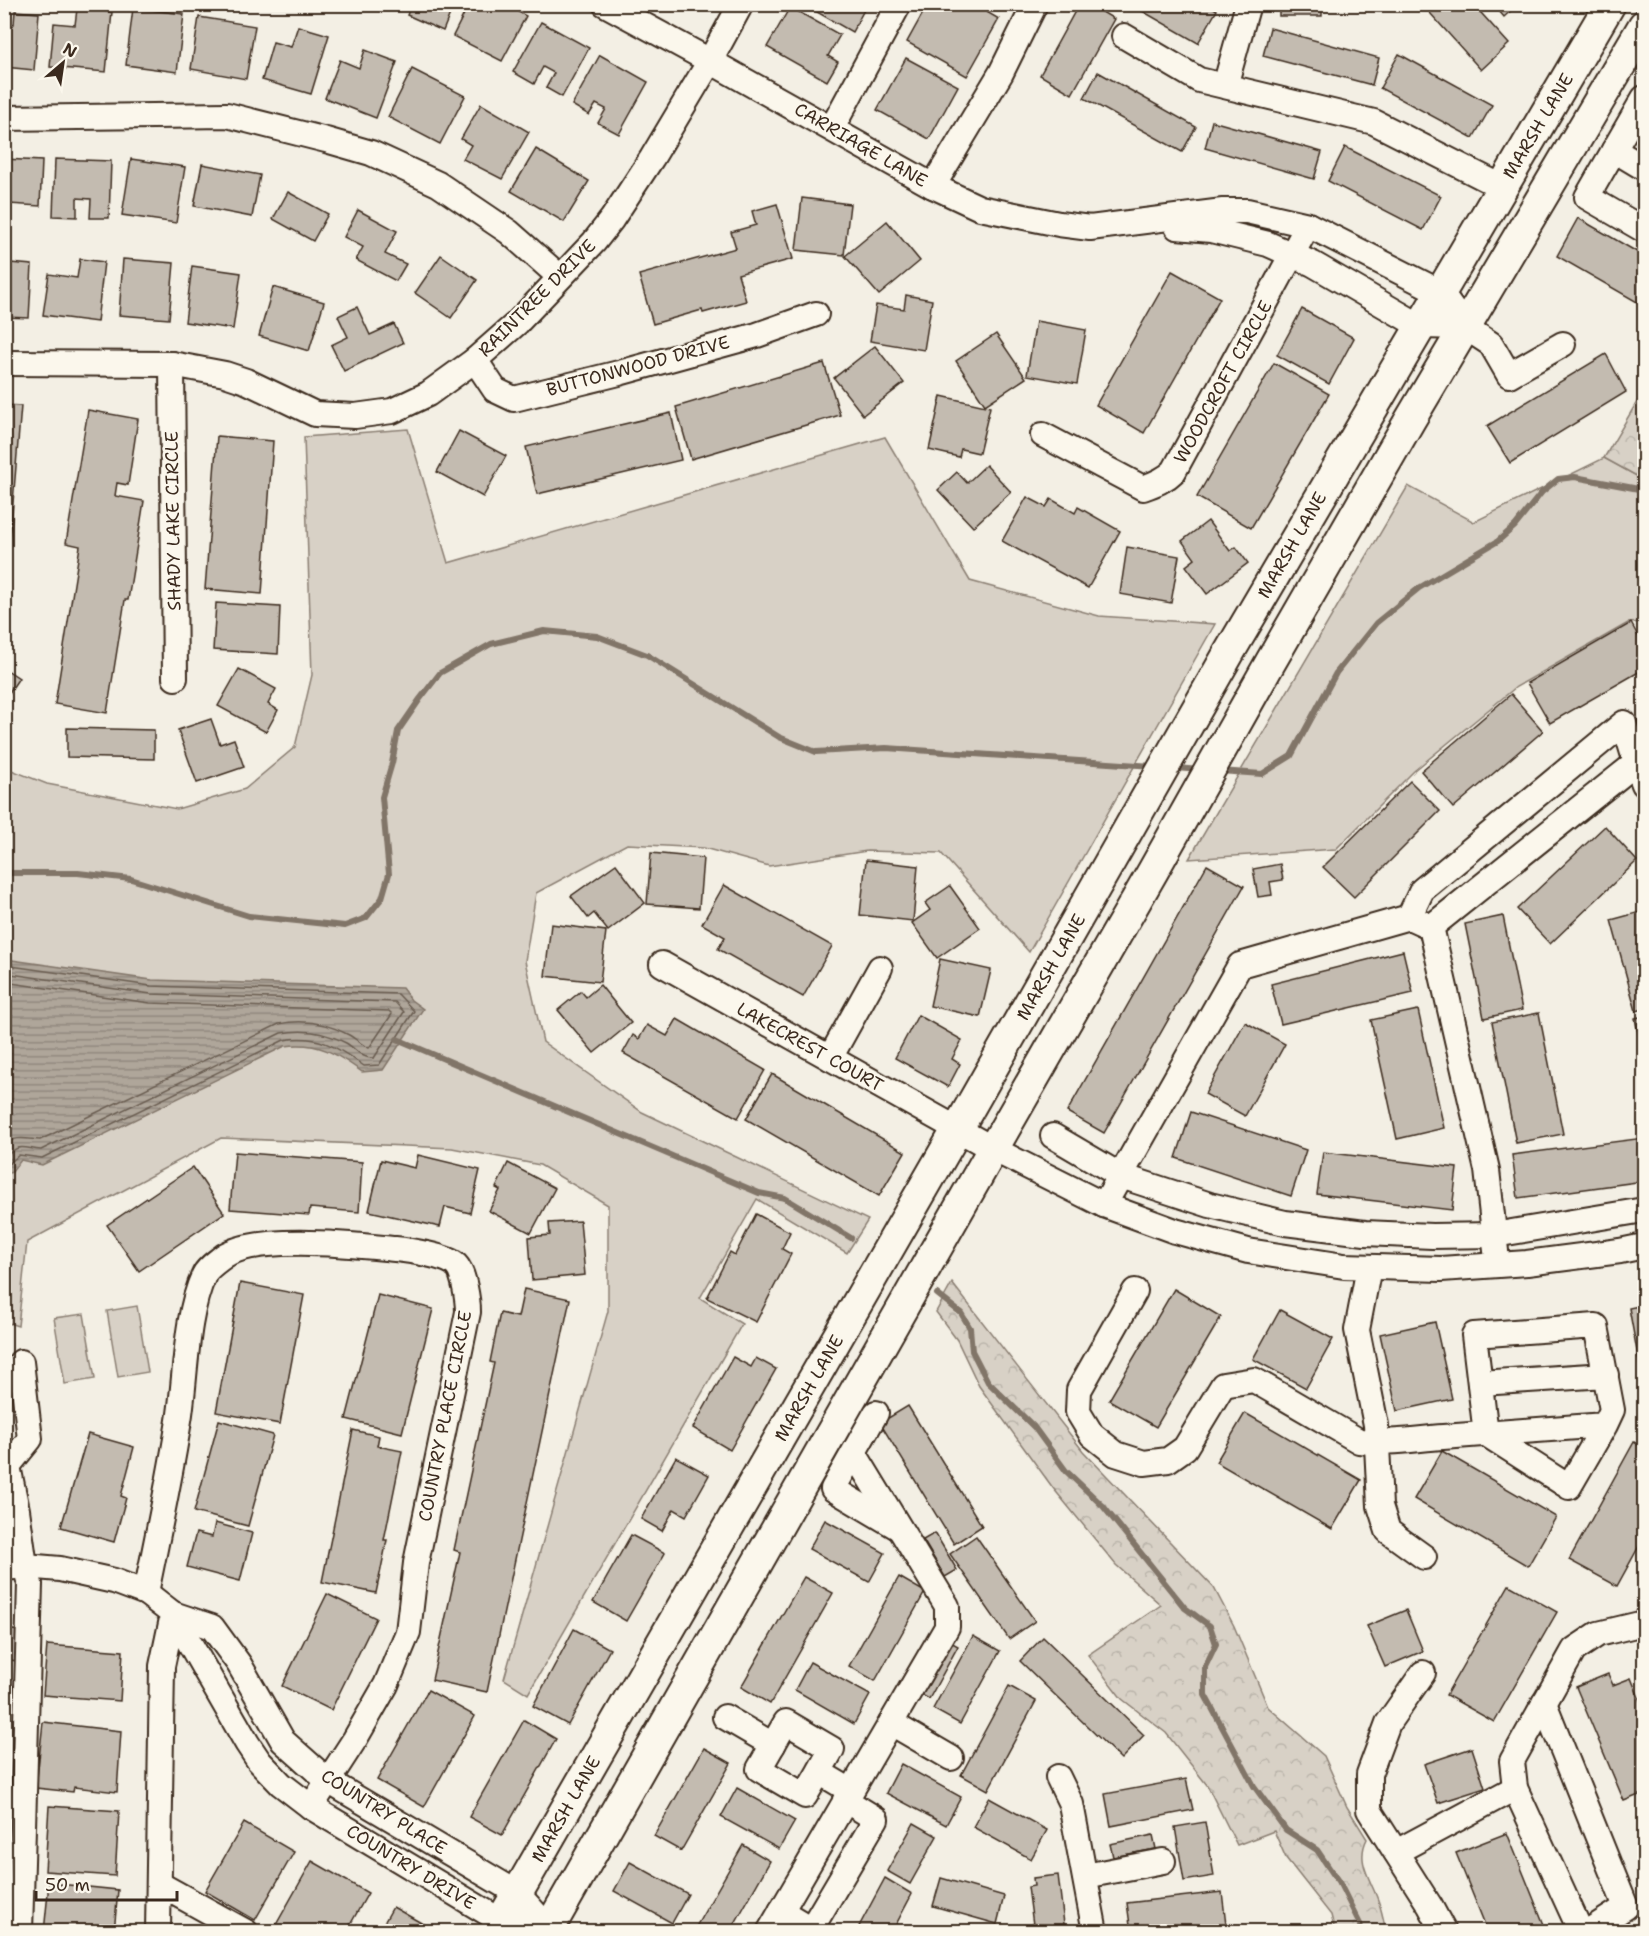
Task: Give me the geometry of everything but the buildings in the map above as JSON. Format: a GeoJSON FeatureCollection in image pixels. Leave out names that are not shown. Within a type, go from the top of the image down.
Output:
{"type":"FeatureCollection","features":[{"type":"Feature","properties":{"kind":"main road","name":"MARSH LANE"},"geometry":{"type":"LineString","coordinates":[[498,1926],[1230,651],[1610,4]]}},
{"type":"Feature","properties":{"kind":"main road"},"geometry":{"type":"LineString","coordinates":[[549,1931],[1270,663],[1644,25]]}},
{"type":"Feature","properties":{"kind":"street","name":"CARRIAGE LANE"},"geometry":{"type":"LineString","coordinates":[[605,4],[710,60],[933,186],[980,208],[1090,228],[1223,211],[1246,211],[1308,225],[1440,292],[1465,327]]}},
{"type":"Feature","properties":{"kind":"street","name":"RAINTREE DRIVE"},"geometry":{"type":"LineString","coordinates":[[4,363],[172,364],[225,374],[246,381],[315,414],[355,416],[392,411],[428,394],[475,360],[517,323],[594,242],[652,158],[741,4]]}},
{"type":"Feature","properties":{"kind":"street"},"geometry":{"type":"LineString","coordinates":[[832,128],[900,4]]}},
{"type":"Feature","properties":{"kind":"street"},"geometry":{"type":"LineString","coordinates":[[933,186],[1000,73],[1035,4]]}},
{"type":"Feature","properties":{"kind":"street"},"geometry":{"type":"LineString","coordinates":[[1225,86],[1248,4]]}},
{"type":"Feature","properties":{"kind":"street"},"geometry":{"type":"LineString","coordinates":[[1124,36],[1199,80],[1374,122],[1502,187]]}},
{"type":"Feature","properties":{"kind":"street"},"geometry":{"type":"LineString","coordinates":[[1644,98],[1587,197],[1644,230]]}},
{"type":"Feature","properties":{"kind":"street"},"geometry":{"type":"LineString","coordinates":[[4,118],[227,115],[326,140],[370,153],[438,184],[509,232],[560,277]]}},
{"type":"Feature","properties":{"kind":"street"},"geometry":{"type":"LineString","coordinates":[[1614,150],[1644,168]]}},
{"type":"Feature","properties":{"kind":"street","name":"CARRIAGE LANE"},"geometry":{"type":"LineString","coordinates":[[1136,223],[1211,230],[1268,244],[1314,264],[1420,326],[1465,327]]}},
{"type":"Feature","properties":{"kind":"street","name":"WOODCROFT CIRCLE"},"geometry":{"type":"LineString","coordinates":[[1043,435],[1143,488],[1168,477],[1174,471],[1308,225]]}},
{"type":"Feature","properties":{"kind":"street","name":"BUTTONWOOD DRIVE"},"geometry":{"type":"LineString","coordinates":[[475,360],[495,390],[514,399],[757,335],[816,314]]}},
{"type":"Feature","properties":{"kind":"street"},"geometry":{"type":"LineString","coordinates":[[1465,327],[1491,344],[1509,375],[1563,344]]}},
{"type":"Feature","properties":{"kind":"street","name":"SHADY LAKE CIRCLE"},"geometry":{"type":"LineString","coordinates":[[172,364],[175,678]]}},
{"type":"Feature","properties":{"kind":"street"},"geometry":{"type":"LineString","coordinates":[[1409,917],[1422,890],[1624,723],[1640,774],[1431,927]]}},
{"type":"Feature","properties":{"kind":"street"},"geometry":{"type":"LineString","coordinates":[[1104,1205],[1240,965],[1409,917],[1431,927]]}},
{"type":"Feature","properties":{"kind":"street"},"geometry":{"type":"LineString","coordinates":[[1431,927],[1487,1170],[1497,1265]]}},
{"type":"Feature","properties":{"kind":"street","name":"LAKECREST COURT"},"geometry":{"type":"LineString","coordinates":[[662,964],[993,1149],[1104,1205],[1174,1231],[1248,1251],[1344,1266],[1369,1267],[1441,1269],[1497,1265],[1597,1254],[1644,1245]]}},
{"type":"Feature","properties":{"kind":"street"},"geometry":{"type":"LineString","coordinates":[[830,1058],[880,968]]}},
{"type":"Feature","properties":{"kind":"street"},"geometry":{"type":"LineString","coordinates":[[1053,1136],[1121,1176],[1210,1205],[1285,1222],[1365,1233],[1432,1236],[1494,1235],[1644,1210]]}},
{"type":"Feature","properties":{"kind":"street","name":"COUNTRY PLACE CIRCLE"},"geometry":{"type":"LineString","coordinates":[[147,1593],[180,1415],[193,1309],[205,1272],[225,1255],[250,1245],[282,1244],[342,1245],[414,1251],[444,1258],[456,1265],[467,1295],[468,1312],[416,1563],[408,1632],[386,1685],[355,1739],[311,1807]]}},
{"type":"Feature","properties":{"kind":"street"},"geometry":{"type":"LineString","coordinates":[[1369,1267],[1357,1330],[1376,1425],[1380,1506],[1388,1531],[1424,1557]]}},
{"type":"Feature","properties":{"kind":"street"},"geometry":{"type":"LineString","coordinates":[[1135,1291],[1079,1390],[1078,1412],[1092,1435],[1116,1454],[1144,1463],[1168,1460],[1185,1448],[1222,1385],[1254,1380],[1359,1441],[1377,1443],[1605,1425]]}},
{"type":"Feature","properties":{"kind":"street"},"geometry":{"type":"LineString","coordinates":[[1596,1326],[1612,1410],[1569,1487],[1486,1434],[1474,1335],[1596,1326]]}},
{"type":"Feature","properties":{"kind":"street"},"geometry":{"type":"LineString","coordinates":[[20,1932],[30,1584],[15,1567],[18,1510],[6,1464],[30,1439],[21,1362]]}},
{"type":"Feature","properties":{"kind":"street"},"geometry":{"type":"LineString","coordinates":[[1480,1383],[1606,1376]]}},
{"type":"Feature","properties":{"kind":"street"},"geometry":{"type":"LineString","coordinates":[[876,1413],[833,1489],[900,1529]]}},
{"type":"Feature","properties":{"kind":"street"},"geometry":{"type":"LineString","coordinates":[[769,1932],[947,1627],[947,1606],[854,1453]]}},
{"type":"Feature","properties":{"kind":"street","name":"COUNTRY PLACE"},"geometry":{"type":"LineString","coordinates":[[15,1567],[60,1569],[114,1581],[147,1593],[173,1614],[212,1627],[239,1664],[283,1741],[328,1781],[517,1893],[549,1931]]}},
{"type":"Feature","properties":{"kind":"street"},"geometry":{"type":"LineString","coordinates":[[158,1932],[162,1666],[173,1614]]}},
{"type":"Feature","properties":{"kind":"street","name":"COUNTRY PLACE"},"geometry":{"type":"LineString","coordinates":[[173,1614],[259,1761],[281,1784],[311,1807]]}},
{"type":"Feature","properties":{"kind":"street"},"geometry":{"type":"LineString","coordinates":[[1581,1932],[1515,1788],[1512,1761],[1574,1650],[1598,1634],[1644,1623]]}},
{"type":"Feature","properties":{"kind":"street"},"geometry":{"type":"LineString","coordinates":[[1423,1672],[1388,1723],[1369,1774],[1369,1810],[1444,1932]]}},
{"type":"Feature","properties":{"kind":"street"},"geometry":{"type":"LineString","coordinates":[[1544,1703],[1626,1907],[1587,1932]]}},
{"type":"Feature","properties":{"kind":"street"},"geometry":{"type":"LineString","coordinates":[[724,1717],[773,1745]]}},
{"type":"Feature","properties":{"kind":"street"},"geometry":{"type":"LineString","coordinates":[[786,1722],[832,1749],[819,1772],[805,1796],[759,1769],[786,1722]]}},
{"type":"Feature","properties":{"kind":"street"},"geometry":{"type":"LineString","coordinates":[[891,1723],[951,1758]]}},
{"type":"Feature","properties":{"kind":"street"},"geometry":{"type":"LineString","coordinates":[[781,1911],[811,1929],[876,1819],[819,1772]]}},
{"type":"Feature","properties":{"kind":"street"},"geometry":{"type":"LineString","coordinates":[[1058,1777],[1071,1804],[1095,1932]]}},
{"type":"Feature","properties":{"kind":"street"},"geometry":{"type":"LineString","coordinates":[[1396,1852],[1515,1788]]}},
{"type":"Feature","properties":{"kind":"street","name":"COUNTRY DRIVE"},"geometry":{"type":"LineString","coordinates":[[311,1807],[498,1926],[549,1931]]}},
{"type":"Feature","properties":{"kind":"street"},"geometry":{"type":"LineString","coordinates":[[1085,1876],[1163,1861]]}},
{"type":"Feature","properties":{"kind":"street"},"geometry":{"type":"LineString","coordinates":[[159,1884],[246,1932]]}},
{"type":"Feature","properties":{"kind":"green space"},"geometry":{"type":"Polygon","coordinates":[[[1644,390],[1644,480],[1604,458],[1644,390]]]}},
{"type":"Feature","properties":{"kind":"green space"},"geometry":{"type":"Polygon","coordinates":[[[408,429],[448,563],[885,437],[970,581],[1099,616],[1215,624],[1029,952],[941,853],[867,851],[769,866],[704,848],[627,844],[536,893],[525,961],[543,1042],[642,1112],[868,1220],[847,1253],[757,1199],[700,1298],[742,1324],[528,1694],[504,1679],[608,1311],[608,1205],[540,1165],[452,1148],[221,1138],[27,1242],[18,1326],[5,1322],[4,767],[47,784],[177,809],[245,789],[295,747],[312,675],[304,437],[408,429]]]}},
{"type":"Feature","properties":{"kind":"green space"},"geometry":{"type":"Polygon","coordinates":[[[1604,458],[1644,480],[1644,622],[1628,623],[1516,687],[1414,771],[1336,849],[1189,859],[1408,486],[1474,522],[1604,458]]]}},
{"type":"Feature","properties":{"kind":"green space"},"geometry":{"type":"Polygon","coordinates":[[[952,1283],[1083,1451],[1214,1588],[1234,1626],[1268,1707],[1324,1756],[1347,1807],[1367,1839],[1364,1847],[1364,1864],[1379,1903],[1386,1931],[1335,1931],[1331,1915],[1286,1858],[1274,1831],[1237,1845],[1207,1785],[1166,1733],[1122,1699],[1088,1655],[1161,1605],[1116,1565],[1053,1488],[979,1386],[957,1340],[936,1312],[952,1283]]]}},
{"type":"Feature","properties":{"kind":"green space"},"geometry":{"type":"Polygon","coordinates":[[[137,1306],[148,1372],[118,1377],[107,1311],[137,1306]]]}},
{"type":"Feature","properties":{"kind":"green space"},"geometry":{"type":"Polygon","coordinates":[[[84,1314],[95,1379],[65,1384],[54,1318],[84,1314]]]}},
{"type":"Feature","properties":{"kind":"water"},"geometry":{"type":"Polygon","coordinates":[[[5,959],[152,980],[402,988],[411,1000],[423,1009],[383,1070],[362,1072],[326,1050],[307,1045],[285,1046],[42,1165],[21,1160],[12,1172],[5,1175],[5,959]]]}},
{"type":"Feature","properties":{"kind":"waterway"},"geometry":{"type":"LineString","coordinates":[[1220,771],[1262,774],[1291,756],[1336,673],[1376,623],[1419,588],[1498,541],[1515,526],[1542,492],[1558,479],[1575,477],[1644,490]]}},
{"type":"Feature","properties":{"kind":"waterway"},"geometry":{"type":"LineString","coordinates":[[4,873],[78,873],[131,879],[249,916],[345,926],[366,918],[382,898],[389,874],[382,797],[398,731],[440,673],[491,644],[544,631],[597,636],[647,655],[779,737],[816,752],[886,748],[1153,766]]}},
{"type":"Feature","properties":{"kind":"waterway"},"geometry":{"type":"LineString","coordinates":[[1175,768],[1201,770]]}},
{"type":"Feature","properties":{"kind":"waterway"},"geometry":{"type":"LineString","coordinates":[[397,1039],[759,1193],[785,1198],[851,1238]]}},
{"type":"Feature","properties":{"kind":"waterway"},"geometry":{"type":"LineString","coordinates":[[937,1294],[961,1313],[970,1328],[972,1351],[988,1382],[1034,1427],[1066,1471],[1103,1506],[1185,1608],[1210,1626],[1216,1644],[1205,1667],[1205,1695],[1254,1786],[1286,1830],[1317,1850],[1340,1884],[1362,1932]]}}]}
